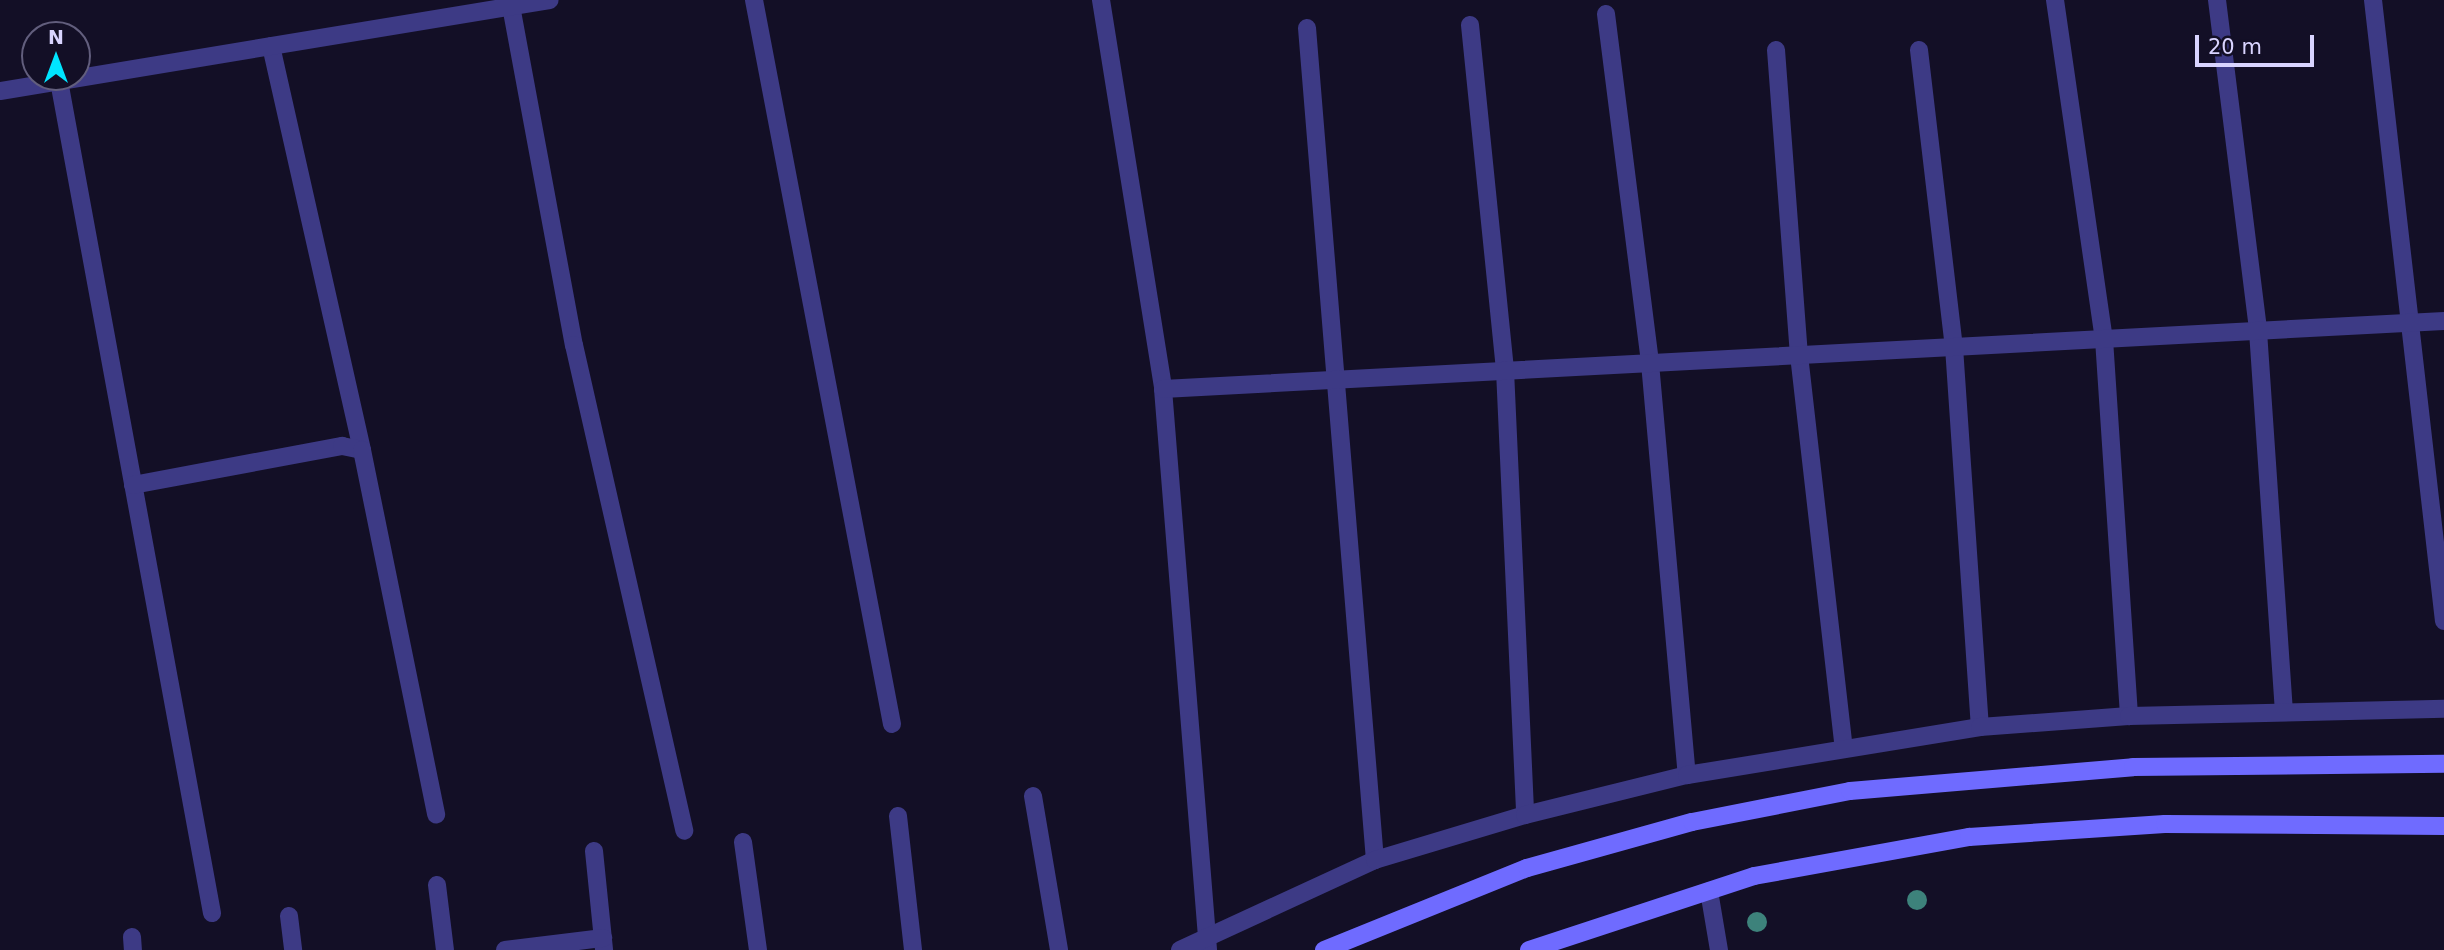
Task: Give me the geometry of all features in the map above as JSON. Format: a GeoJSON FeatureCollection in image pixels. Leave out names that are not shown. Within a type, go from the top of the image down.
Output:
{"type":"FeatureCollection","features":[{"type":"Feature","properties":{"kind":"street"},"geometry":{"type":"LineString","coordinates":[[91,76],[550,0]]}},
{"type":"Feature","properties":{"kind":"street"},"geometry":{"type":"LineString","coordinates":[[754,0],[892,724]]}},
{"type":"Feature","properties":{"kind":"street"},"geometry":{"type":"LineString","coordinates":[[1101,0],[1163,389],[1207,942]]}},
{"type":"Feature","properties":{"kind":"street"},"geometry":{"type":"LineString","coordinates":[[2055,0],[2104,339],[2130,716]]}},
{"type":"Feature","properties":{"kind":"street"},"geometry":{"type":"LineString","coordinates":[[2217,0],[2258,331],[2284,711]]}},
{"type":"Feature","properties":{"kind":"street"},"geometry":{"type":"LineString","coordinates":[[2373,0],[2412,322],[2444,621]]}},
{"type":"Feature","properties":{"kind":"street"},"geometry":{"type":"LineString","coordinates":[[511,6],[575,345],[684,831]]}},
{"type":"Feature","properties":{"kind":"street"},"geometry":{"type":"LineString","coordinates":[[1606,14],[1650,363],[1687,775]]}},
{"type":"Feature","properties":{"kind":"street"},"geometry":{"type":"LineString","coordinates":[[1469,25],[1505,370],[1525,815]]}},
{"type":"Feature","properties":{"kind":"street"},"geometry":{"type":"LineString","coordinates":[[1307,28],[1339,380],[1375,860]]}},
{"type":"Feature","properties":{"kind":"street"},"geometry":{"type":"LineString","coordinates":[[271,46],[362,450],[436,815]]}},
{"type":"Feature","properties":{"kind":"street"},"geometry":{"type":"LineString","coordinates":[[1776,50],[1799,355],[1844,748]]}},
{"type":"Feature","properties":{"kind":"street"},"geometry":{"type":"LineString","coordinates":[[1919,50],[1954,347],[1980,727]]}},
{"type":"Feature","properties":{"kind":"street"},"geometry":{"type":"LineString","coordinates":[[0,91],[21,87]]}},
{"type":"Feature","properties":{"kind":"street"},"geometry":{"type":"LineString","coordinates":[[61,91],[212,913]]}},
{"type":"Feature","properties":{"kind":"street"},"geometry":{"type":"LineString","coordinates":[[1163,389],[2444,321]]}},
{"type":"Feature","properties":{"kind":"street"},"geometry":{"type":"LineString","coordinates":[[133,485],[342,446],[362,450]]}},
{"type":"Feature","properties":{"kind":"street"},"geometry":{"type":"LineString","coordinates":[[1180,950],[1207,942],[1375,860],[1525,815],[1687,775],[1980,727],[2130,716],[2444,709]]}},
{"type":"Feature","properties":{"kind":"street"},"geometry":{"type":"LineString","coordinates":[[1324,950],[1527,868],[1692,822],[1850,790],[2133,768],[2444,764]]}},
{"type":"Feature","properties":{"kind":"street"},"geometry":{"type":"LineString","coordinates":[[1033,796],[1059,950]]}},
{"type":"Feature","properties":{"kind":"street"},"geometry":{"type":"LineString","coordinates":[[898,816],[913,950]]}},
{"type":"Feature","properties":{"kind":"street"},"geometry":{"type":"LineString","coordinates":[[1529,950],[1754,876],[1969,837],[2165,824],[2444,826]]}},
{"type":"Feature","properties":{"kind":"street"},"geometry":{"type":"LineString","coordinates":[[743,842],[758,950]]}},
{"type":"Feature","properties":{"kind":"street"},"geometry":{"type":"LineString","coordinates":[[505,950],[604,944],[594,851]]}},
{"type":"Feature","properties":{"kind":"street"},"geometry":{"type":"LineString","coordinates":[[437,885],[445,950]]}},
{"type":"Feature","properties":{"kind":"street"},"geometry":{"type":"LineString","coordinates":[[1709,891],[1719,950]]}},
{"type":"Feature","properties":{"kind":"street"},"geometry":{"type":"LineString","coordinates":[[289,916],[293,950]]}}]}
